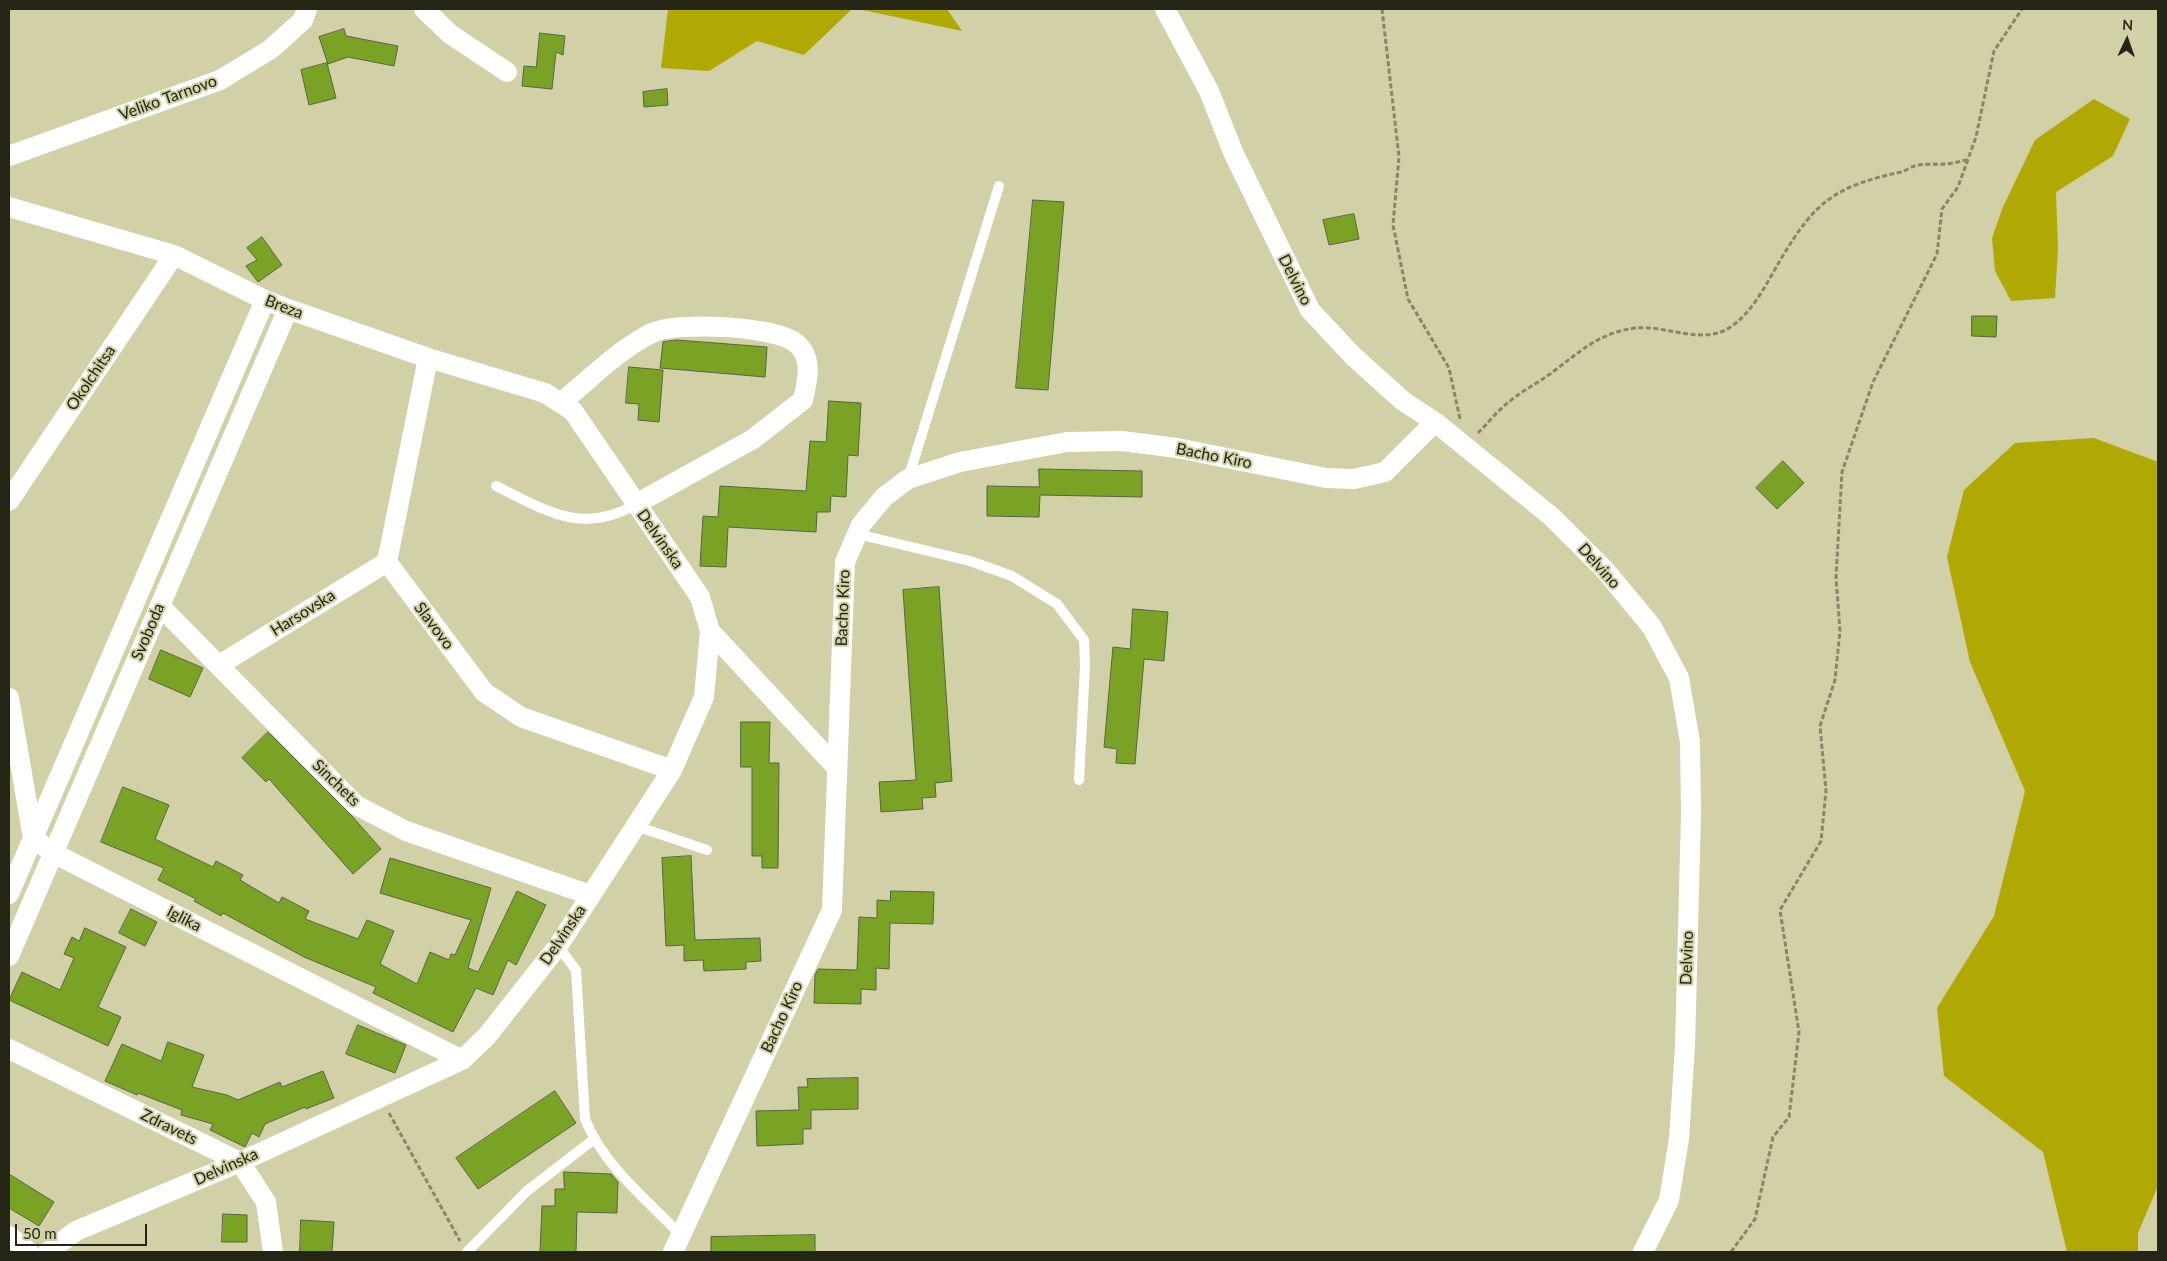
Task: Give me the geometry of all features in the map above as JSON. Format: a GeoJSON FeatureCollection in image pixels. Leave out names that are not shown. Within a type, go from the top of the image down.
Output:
{"type":"FeatureCollection","features":[{"type":"Feature","properties":{"kind":"street","name":"Veliko Tarnovo"},"geometry":{"type":"LineString","coordinates":[[9,156],[220,80],[271,50],[303,20],[307,9]]}},
{"type":"Feature","properties":{"kind":"street"},"geometry":{"type":"LineString","coordinates":[[424,9],[450,34],[507,72]]}},
{"type":"Feature","properties":{"kind":"street","name":"Delvino"},"geometry":{"type":"LineString","coordinates":[[1165,9],[1208,91],[1233,152],[1310,310],[1353,356],[1403,402],[1435,422],[1552,516],[1604,569],[1652,627],[1679,678],[1690,742],[1691,804],[1685,1047],[1679,1139],[1670,1200],[1643,1252]]}},
{"type":"Feature","properties":{"kind":"street","name":"Breza"},"geometry":{"type":"LineString","coordinates":[[9,207],[174,255],[265,300],[428,358],[546,393],[562,402]]}},
{"type":"Feature","properties":{"kind":"street","name":"Okolchitsa"},"geometry":{"type":"LineString","coordinates":[[9,501],[174,255]]}},
{"type":"Feature","properties":{"kind":"street","name":"Svoboda"},"geometry":{"type":"LineString","coordinates":[[9,894],[265,300]]}},
{"type":"Feature","properties":{"kind":"street","name":"Svoboda"},"geometry":{"type":"LineString","coordinates":[[9,956],[288,308]]}},
{"type":"Feature","properties":{"kind":"street"},"geometry":{"type":"LineString","coordinates":[[562,402],[625,350],[653,332],[674,326],[745,328],[776,335],[796,343],[807,358],[808,376],[803,400],[752,439],[636,504]]}},
{"type":"Feature","properties":{"kind":"street"},"geometry":{"type":"LineString","coordinates":[[387,562],[428,358]]}},
{"type":"Feature","properties":{"kind":"street","name":"Delvinska"},"geometry":{"type":"LineString","coordinates":[[48,1252],[76,1231],[240,1162],[462,1060],[487,1036],[558,946],[672,770],[704,697],[710,631],[700,597],[573,411],[562,402]]}},
{"type":"Feature","properties":{"kind":"street","name":"Bacho Kiro"},"geometry":{"type":"LineString","coordinates":[[677,1243],[832,910],[845,562],[861,524],[884,497],[908,479],[960,462],[1067,442],[1122,441],[1177,448],[1326,478],[1354,479],[1385,472],[1435,422]]}},
{"type":"Feature","properties":{"kind":"street","name":"Harsovska"},"geometry":{"type":"LineString","coordinates":[[219,665],[387,562]]}},
{"type":"Feature","properties":{"kind":"street","name":"Slavovo"},"geometry":{"type":"LineString","coordinates":[[387,562],[484,692],[521,717],[672,770]]}},
{"type":"Feature","properties":{"kind":"street","name":"Sinchets"},"geometry":{"type":"LineString","coordinates":[[160,606],[356,805],[406,831],[590,895]]}},
{"type":"Feature","properties":{"kind":"street"},"geometry":{"type":"LineString","coordinates":[[710,631],[837,768]]}},
{"type":"Feature","properties":{"kind":"street"},"geometry":{"type":"LineString","coordinates":[[9,698],[33,838]]}},
{"type":"Feature","properties":{"kind":"street","name":"Iglika"},"geometry":{"type":"LineString","coordinates":[[33,838],[53,852],[462,1060]]}},
{"type":"Feature","properties":{"kind":"street","name":"Zdravets"},"geometry":{"type":"LineString","coordinates":[[9,1049],[240,1162]]}},
{"type":"Feature","properties":{"kind":"street"},"geometry":{"type":"LineString","coordinates":[[240,1162],[266,1202],[273,1252]]}},
{"type":"Feature","properties":{"kind":"street"},"geometry":{"type":"LineString","coordinates":[[9,1236],[30,1252]]}},
{"type":"Feature","properties":{"kind":"lane"},"geometry":{"type":"LineString","coordinates":[[908,479],[999,186]]}},
{"type":"Feature","properties":{"kind":"lane"},"geometry":{"type":"LineString","coordinates":[[496,486],[547,510],[588,521],[619,514],[636,504]]}},
{"type":"Feature","properties":{"kind":"lane"},"geometry":{"type":"LineString","coordinates":[[857,534],[970,561],[1012,576],[1057,604],[1084,640],[1085,666],[1079,780]]}},
{"type":"Feature","properties":{"kind":"lane"},"geometry":{"type":"LineString","coordinates":[[636,826],[707,850]]}},
{"type":"Feature","properties":{"kind":"lane"},"geometry":{"type":"LineString","coordinates":[[558,946],[576,970],[585,1119],[593,1140],[604,1156],[677,1243]]}},
{"type":"Feature","properties":{"kind":"lane"},"geometry":{"type":"LineString","coordinates":[[464,1248],[527,1191],[593,1140]]}},
{"type":"Feature","properties":{"kind":"path"},"geometry":{"type":"LineString","coordinates":[[1382,9],[1399,157],[1393,225],[1408,299],[1449,368],[1465,446]]}},
{"type":"Feature","properties":{"kind":"path"},"geometry":{"type":"LineString","coordinates":[[1731,1252],[1756,1219],[1773,1136],[1789,1117],[1799,1032],[1780,910],[1821,841],[1826,791],[1820,726],[1835,680],[1840,631],[1836,577],[1842,472],[1873,382],[1937,254],[1942,209],[1958,186],[1976,137],[1994,50],[2022,9]]}},
{"type":"Feature","properties":{"kind":"path"},"geometry":{"type":"LineString","coordinates":[[1465,446],[1509,401],[1554,372],[1591,342],[1617,332],[1638,328],[1702,334],[1720,333],[1730,328],[1745,315],[1759,296],[1788,246],[1818,206],[1834,194],[1890,172],[1902,172],[1914,166],[1946,164],[1968,160]]}},
{"type":"Feature","properties":{"kind":"path"},"geometry":{"type":"LineString","coordinates":[[380,1098],[464,1248]]}},
{"type":"Feature","properties":{"kind":"shaded area"},"geometry":{"type":"Polygon","coordinates":[[[668,9],[852,9],[804,55],[757,41],[709,71],[661,68],[668,9]]]}},
{"type":"Feature","properties":{"kind":"shaded area"},"geometry":{"type":"Polygon","coordinates":[[[858,9],[947,9],[962,31],[858,9]]]}},
{"type":"Feature","properties":{"kind":"shaded area"},"geometry":{"type":"Polygon","coordinates":[[[2094,99],[2130,119],[2113,156],[2056,192],[2058,248],[2055,298],[2011,301],[1995,271],[1992,238],[2003,207],[2035,140],[2094,99]]]}},
{"type":"Feature","properties":{"kind":"shaded area"},"geometry":{"type":"Polygon","coordinates":[[[2094,438],[2158,462],[2158,1186],[2138,1233],[2138,1252],[2067,1252],[2043,1152],[1944,1076],[1937,1008],[1994,916],[2025,791],[1970,662],[1947,557],[1964,490],[2015,443],[2094,438]]]}},
{"type":"Feature","properties":{"kind":"building"},"geometry":{"type":"Polygon","coordinates":[[[344,29],[346,36],[398,46],[394,66],[348,57],[328,64],[319,37],[344,29]]]}},
{"type":"Feature","properties":{"kind":"building"},"geometry":{"type":"Polygon","coordinates":[[[540,33],[565,36],[563,55],[556,52],[552,89],[522,86],[524,66],[536,67],[540,33]]]}},
{"type":"Feature","properties":{"kind":"building"},"geometry":{"type":"Polygon","coordinates":[[[327,63],[336,98],[309,105],[301,70],[327,63]]]}},
{"type":"Feature","properties":{"kind":"building"},"geometry":{"type":"Polygon","coordinates":[[[667,89],[668,105],[644,107],[643,92],[667,89]]]}},
{"type":"Feature","properties":{"kind":"building"},"geometry":{"type":"Polygon","coordinates":[[[1033,200],[1064,202],[1048,390],[1016,388],[1033,200]]]}},
{"type":"Feature","properties":{"kind":"building"},"geometry":{"type":"Polygon","coordinates":[[[1354,214],[1359,239],[1329,245],[1323,220],[1354,214]]]}},
{"type":"Feature","properties":{"kind":"building"},"geometry":{"type":"Polygon","coordinates":[[[262,237],[282,265],[258,282],[246,266],[257,260],[247,248],[262,237]]]}},
{"type":"Feature","properties":{"kind":"building"},"geometry":{"type":"Polygon","coordinates":[[[1972,316],[1997,316],[1996,337],[1972,336],[1972,316]]]}},
{"type":"Feature","properties":{"kind":"building"},"geometry":{"type":"Polygon","coordinates":[[[677,340],[767,347],[765,377],[660,368],[663,342],[677,340]]]}},
{"type":"Feature","properties":{"kind":"building"},"geometry":{"type":"Polygon","coordinates":[[[629,367],[663,370],[659,422],[638,420],[639,404],[626,403],[629,367]]]}},
{"type":"Feature","properties":{"kind":"building"},"geometry":{"type":"Polygon","coordinates":[[[829,401],[861,403],[858,456],[848,455],[846,497],[831,496],[830,512],[817,512],[816,532],[728,527],[726,567],[700,566],[703,516],[718,517],[720,486],[806,491],[810,441],[826,442],[829,401]]]}},
{"type":"Feature","properties":{"kind":"building"},"geometry":{"type":"Polygon","coordinates":[[[1783,461],[1804,483],[1777,509],[1756,488],[1783,461]]]}},
{"type":"Feature","properties":{"kind":"building"},"geometry":{"type":"Polygon","coordinates":[[[1039,469],[1142,471],[1142,497],[1040,495],[1039,517],[987,516],[987,486],[1039,487],[1039,469]]]}},
{"type":"Feature","properties":{"kind":"building"},"geometry":{"type":"Polygon","coordinates":[[[939,587],[952,781],[935,783],[936,797],[922,798],[923,809],[881,812],[879,782],[916,780],[903,590],[939,587]]]}},
{"type":"Feature","properties":{"kind":"building"},"geometry":{"type":"Polygon","coordinates":[[[1133,609],[1168,612],[1164,661],[1144,659],[1135,764],[1116,763],[1117,749],[1104,747],[1113,647],[1130,649],[1133,609]]]}},
{"type":"Feature","properties":{"kind":"building"},"geometry":{"type":"Polygon","coordinates":[[[161,650],[203,668],[190,697],[149,679],[161,650]]]}},
{"type":"Feature","properties":{"kind":"building"},"geometry":{"type":"Polygon","coordinates":[[[741,722],[770,722],[769,763],[779,763],[778,868],[762,868],[762,856],[752,856],[752,767],[741,767],[741,722]]]}},
{"type":"Feature","properties":{"kind":"building"},"geometry":{"type":"Polygon","coordinates":[[[268,732],[352,816],[381,849],[353,874],[269,779],[266,782],[242,758],[268,732]]]}},
{"type":"Feature","properties":{"kind":"building"},"geometry":{"type":"Polygon","coordinates":[[[123,787],[169,805],[155,839],[213,867],[216,861],[243,875],[240,880],[279,903],[282,897],[309,911],[305,919],[358,939],[367,920],[394,931],[380,964],[417,984],[430,952],[449,960],[451,954],[455,955],[471,920],[380,893],[390,858],[491,888],[468,968],[478,972],[517,891],[546,905],[516,965],[508,960],[493,995],[476,988],[453,1032],[373,993],[376,987],[304,957],[223,913],[221,916],[194,901],[196,899],[158,880],[164,868],[101,842],[123,787]]]}},
{"type":"Feature","properties":{"kind":"building"},"geometry":{"type":"Polygon","coordinates":[[[691,856],[695,940],[760,938],[761,961],[746,962],[746,969],[704,971],[703,960],[684,961],[684,945],[666,946],[662,858],[691,856]]]}},
{"type":"Feature","properties":{"kind":"building"},"geometry":{"type":"Polygon","coordinates":[[[891,891],[934,892],[933,924],[890,923],[889,969],[876,968],[876,990],[861,989],[861,1004],[814,1003],[815,975],[818,969],[857,970],[859,917],[877,918],[877,900],[890,901],[891,891]]]}},
{"type":"Feature","properties":{"kind":"building"},"geometry":{"type":"Polygon","coordinates":[[[131,909],[157,922],[145,946],[119,933],[131,909]]]}},
{"type":"Feature","properties":{"kind":"building"},"geometry":{"type":"Polygon","coordinates":[[[85,928],[126,947],[98,1007],[121,1017],[108,1046],[9,1000],[22,972],[60,990],[74,958],[64,954],[72,937],[79,941],[85,928]]]}},
{"type":"Feature","properties":{"kind":"building"},"geometry":{"type":"Polygon","coordinates":[[[358,1025],[406,1045],[395,1073],[346,1054],[358,1025]]]}},
{"type":"Feature","properties":{"kind":"building"},"geometry":{"type":"Polygon","coordinates":[[[168,1042],[204,1055],[192,1087],[227,1095],[238,1100],[280,1082],[282,1087],[323,1071],[334,1098],[306,1109],[305,1107],[265,1124],[259,1137],[252,1133],[245,1147],[210,1130],[213,1124],[181,1115],[182,1110],[138,1093],[137,1095],[105,1081],[122,1044],[161,1061],[168,1042]]]}},
{"type":"Feature","properties":{"kind":"building"},"geometry":{"type":"Polygon","coordinates":[[[858,1078],[858,1109],[811,1110],[811,1129],[803,1129],[803,1144],[757,1146],[756,1111],[799,1110],[798,1087],[808,1087],[807,1079],[858,1078]]]}},
{"type":"Feature","properties":{"kind":"building"},"geometry":{"type":"Polygon","coordinates":[[[555,1091],[576,1123],[478,1189],[456,1158],[555,1091]]]}},
{"type":"Feature","properties":{"kind":"building"},"geometry":{"type":"Polygon","coordinates":[[[564,1172],[611,1174],[618,1182],[617,1213],[577,1212],[576,1252],[540,1252],[542,1206],[555,1206],[555,1189],[564,1189],[564,1172]]]}},
{"type":"Feature","properties":{"kind":"building"},"geometry":{"type":"Polygon","coordinates":[[[9,1174],[54,1202],[39,1226],[9,1208],[9,1174]]]}},
{"type":"Feature","properties":{"kind":"building"},"geometry":{"type":"Polygon","coordinates":[[[223,1214],[247,1215],[247,1242],[222,1242],[223,1214]]]}},
{"type":"Feature","properties":{"kind":"building"},"geometry":{"type":"Polygon","coordinates":[[[301,1220],[334,1222],[332,1252],[300,1252],[301,1220]]]}},
{"type":"Feature","properties":{"kind":"building"},"geometry":{"type":"Polygon","coordinates":[[[815,1235],[815,1252],[711,1252],[711,1237],[815,1235]]]}}]}
